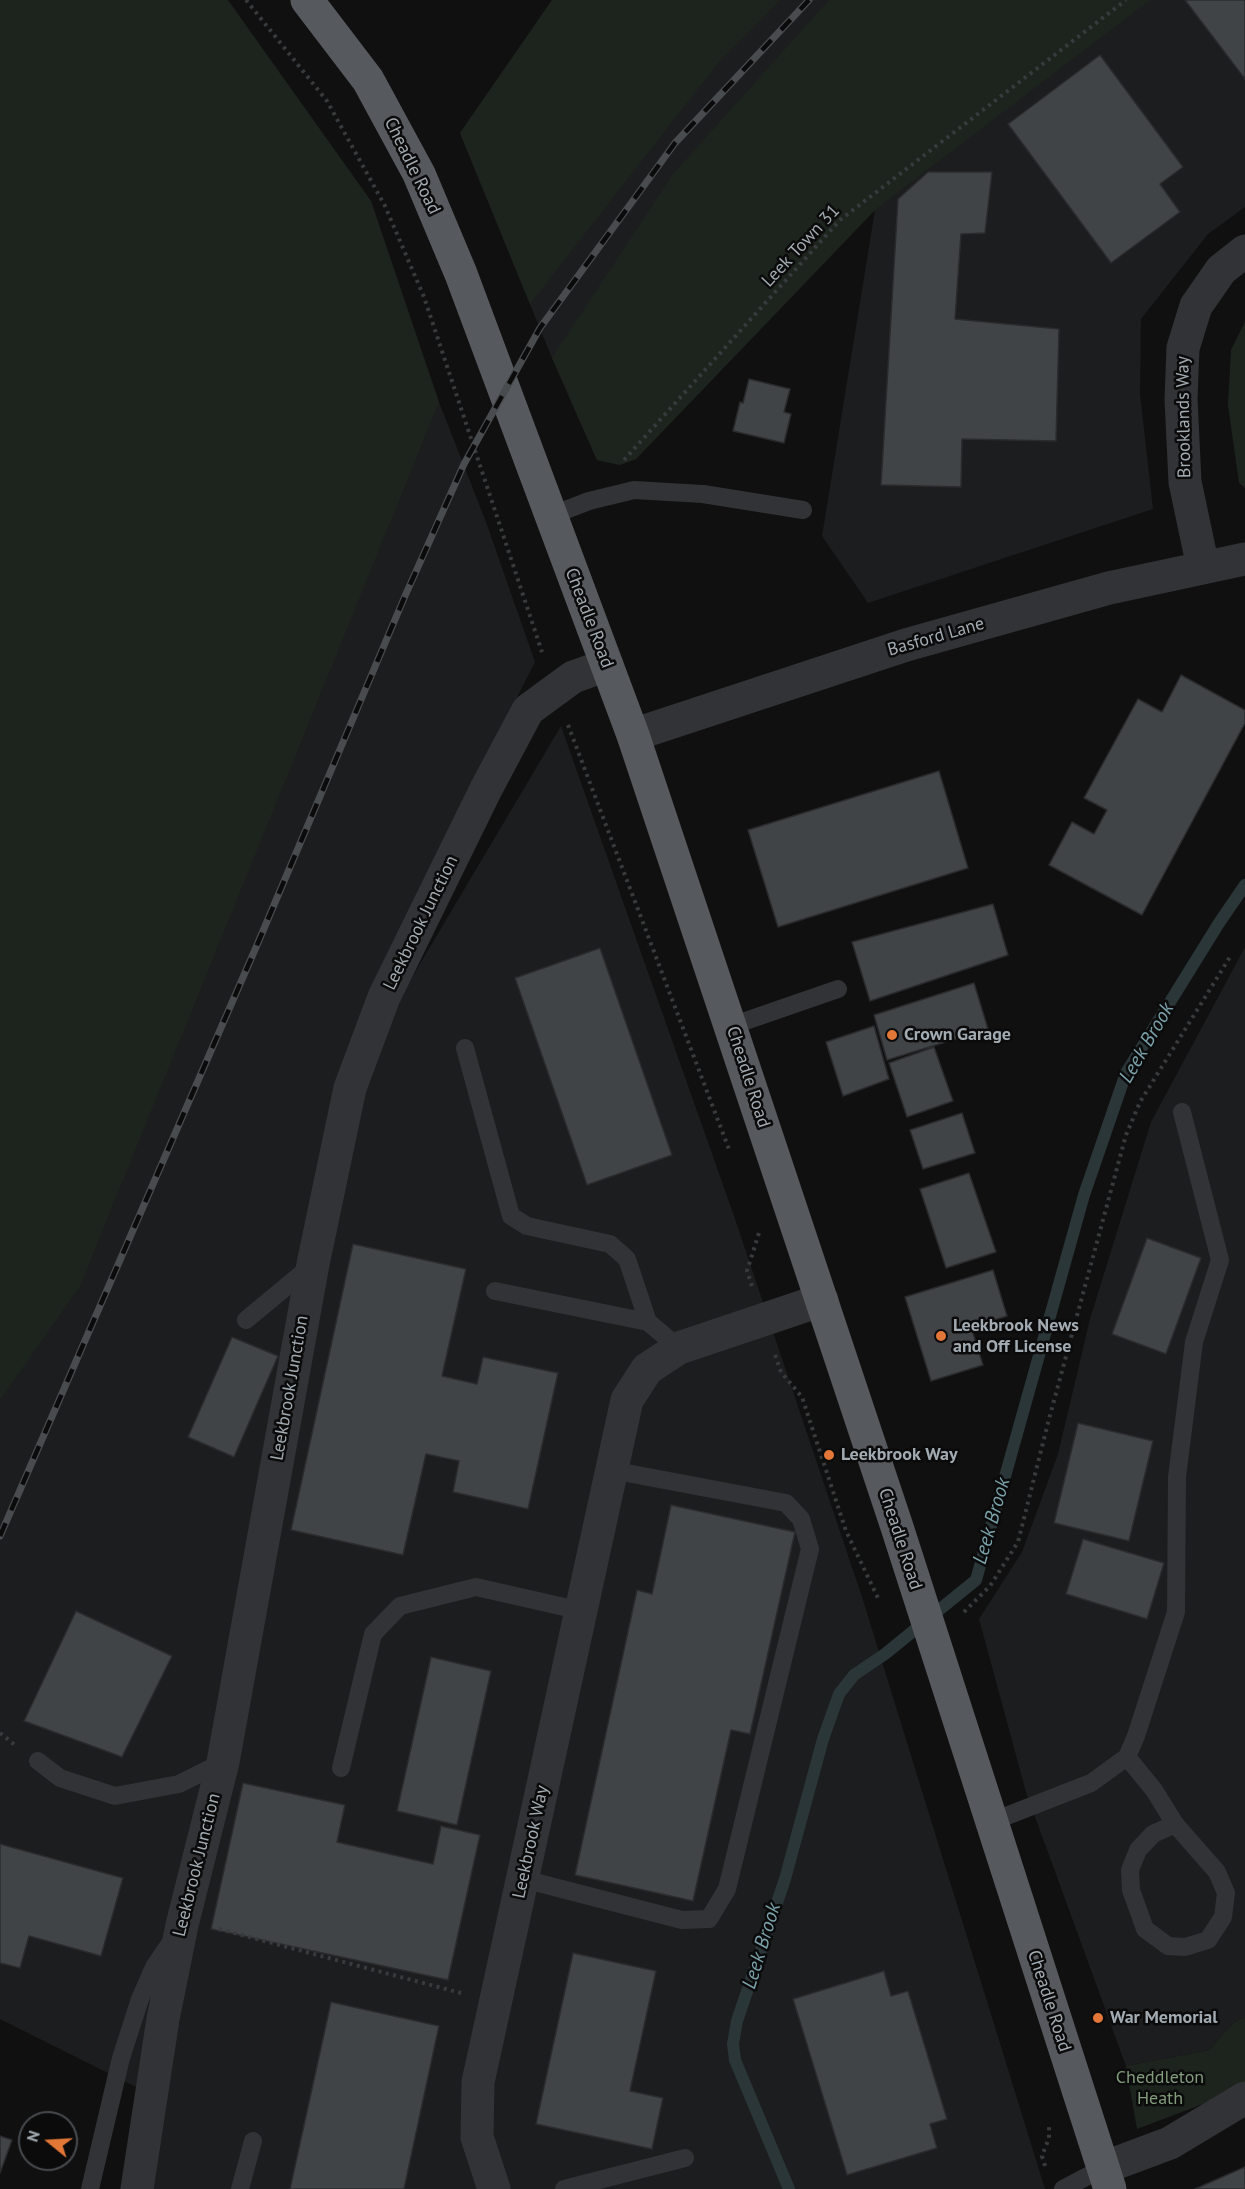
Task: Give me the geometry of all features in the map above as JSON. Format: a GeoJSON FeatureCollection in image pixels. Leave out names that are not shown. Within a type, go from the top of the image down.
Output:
{"type":"FeatureCollection","features":[{"type":"Feature","properties":{"kind":"highway","name":"Cheadle Road"},"geometry":{"type":"LineString","coordinates":[[307,0],[368,80],[419,174],[461,274],[633,735],[822,1300],[1107,2178]]}},
{"type":"Feature","properties":{"kind":"street","name":"Brooklands Way"},"geometry":{"type":"LineString","coordinates":[[1203,567],[1185,482],[1180,399],[1182,348],[1196,306],[1221,270],[1245,251]]}},
{"type":"Feature","properties":{"kind":"street","name":"Basford Lane"},"geometry":{"type":"LineString","coordinates":[[633,735],[906,645],[1109,588],[1245,559]]}},
{"type":"Feature","properties":{"kind":"street","name":"Leekbrook Junction"},"geometry":{"type":"LineString","coordinates":[[137,2189],[163,2019],[183,1922],[223,1762],[313,1264],[350,1088],[384,997],[486,789],[528,710],[573,677],[607,665]]}},
{"type":"Feature","properties":{"kind":"street","name":"Leekbrook Way"},"geometry":{"type":"LineString","coordinates":[[494,2189],[477,2137],[478,2082],[627,1400],[647,1369],[679,1348],[822,1300]]}},
{"type":"Feature","properties":{"kind":"street"},"geometry":{"type":"LineString","coordinates":[[1107,2178],[1245,2098]]}},
{"type":"Feature","properties":{"kind":"lane"},"geometry":{"type":"LineString","coordinates":[[550,516],[589,501],[634,490],[703,494],[804,510]]}},
{"type":"Feature","properties":{"kind":"lane"},"geometry":{"type":"LineString","coordinates":[[731,1026],[838,989]]}},
{"type":"Feature","properties":{"kind":"lane"},"geometry":{"type":"LineString","coordinates":[[465,1048],[511,1216],[527,1226],[610,1244],[627,1259],[648,1322]]}},
{"type":"Feature","properties":{"kind":"lane"},"geometry":{"type":"LineString","coordinates":[[991,1822],[1091,1783],[1127,1757],[1136,1736],[1176,1612],[1177,1477],[1194,1342],[1220,1260],[1182,1112]]}},
{"type":"Feature","properties":{"kind":"lane"},"geometry":{"type":"LineString","coordinates":[[246,1320],[313,1264]]}},
{"type":"Feature","properties":{"kind":"lane"},"geometry":{"type":"LineString","coordinates":[[495,1291],[648,1322],[679,1348]]}},
{"type":"Feature","properties":{"kind":"lane"},"geometry":{"type":"LineString","coordinates":[[523,1879],[682,1920],[709,1918],[727,1889],[810,1549],[801,1519],[786,1503],[611,1470]]}},
{"type":"Feature","properties":{"kind":"lane"},"geometry":{"type":"LineString","coordinates":[[341,1768],[373,1634],[400,1606],[476,1587],[582,1611]]}},
{"type":"Feature","properties":{"kind":"lane"},"geometry":{"type":"LineString","coordinates":[[1127,1757],[1154,1790],[1175,1824],[1217,1872],[1226,1893],[1223,1917],[1208,1940],[1185,1947],[1168,1946],[1145,1929],[1131,1890],[1130,1870],[1138,1850],[1153,1834],[1175,1824]]}},
{"type":"Feature","properties":{"kind":"lane"},"geometry":{"type":"LineString","coordinates":[[38,1761],[60,1778],[116,1796],[179,1784],[223,1762]]}},
{"type":"Feature","properties":{"kind":"lane"},"geometry":{"type":"LineString","coordinates":[[90,2189],[121,2058],[140,1999],[154,1967],[183,1922]]}},
{"type":"Feature","properties":{"kind":"lane"},"geometry":{"type":"LineString","coordinates":[[240,2189],[253,2141]]}},
{"type":"Feature","properties":{"kind":"lane"},"geometry":{"type":"LineString","coordinates":[[564,2189],[685,2158]]}},
{"type":"Feature","properties":{"kind":"lane"},"geometry":{"type":"LineString","coordinates":[[1063,2189],[1107,2178]]}},
{"type":"Feature","properties":{"kind":"path"},"geometry":{"type":"LineString","coordinates":[[246,0],[327,101],[385,206],[424,297],[555,690],[732,1158]]}},
{"type":"Feature","properties":{"kind":"path","name":"Leek Town 31"},"geometry":{"type":"LineString","coordinates":[[620,465],[840,220],[1126,0]]}},
{"type":"Feature","properties":{"kind":"path"},"geometry":{"type":"LineString","coordinates":[[934,1642],[990,1586],[1018,1542],[1126,1135],[1140,1102],[1230,957]]}},
{"type":"Feature","properties":{"kind":"path"},"geometry":{"type":"LineString","coordinates":[[755,1223],[759,1233],[747,1271],[781,1372],[802,1396],[846,1531],[881,1603]]}},
{"type":"Feature","properties":{"kind":"path"},"geometry":{"type":"LineString","coordinates":[[183,1922],[495,2002]]}},
{"type":"Feature","properties":{"kind":"path"},"geometry":{"type":"LineString","coordinates":[[1046,2167],[1042,2156],[1049,2138],[1048,2126]]}},
{"type":"Feature","properties":{"kind":"shaded area"},"geometry":{"type":"Polygon","coordinates":[[[552,0],[1245,0],[1245,207],[1208,234],[1141,319],[1140,394],[1153,509],[868,603],[822,536],[875,210],[636,459],[620,465],[597,460],[552,358],[460,133],[552,0]]]}},
{"type":"Feature","properties":{"kind":"shaded area"},"geometry":{"type":"Polygon","coordinates":[[[401,364],[439,402],[486,522],[535,662],[463,803],[366,1055],[561,726],[733,1213],[862,1597],[1045,2189],[121,2189],[138,2088],[0,2019],[0,1312],[401,364]]]}},
{"type":"Feature","properties":{"kind":"shaded area"},"geometry":{"type":"Polygon","coordinates":[[[1245,947],[1245,2017],[1234,2022],[1209,2050],[1126,2066],[1026,1792],[979,1619],[1022,1552],[1058,1454],[1090,1319],[1151,1122],[1245,947]]]}},
{"type":"Feature","properties":{"kind":"green space"},"geometry":{"type":"Polygon","coordinates":[[[0,0],[228,0],[371,201],[439,402],[80,1286],[0,1400],[0,0]]]}},
{"type":"Feature","properties":{"kind":"green space"},"geometry":{"type":"Polygon","coordinates":[[[552,0],[780,0],[718,63],[530,304],[460,133],[552,0]]]}},
{"type":"Feature","properties":{"kind":"green space"},"geometry":{"type":"Polygon","coordinates":[[[829,0],[1150,0],[876,209],[636,459],[620,465],[597,460],[552,358],[673,174],[829,0]]]}},
{"type":"Feature","properties":{"kind":"green space"},"geometry":{"type":"Polygon","coordinates":[[[1245,322],[1245,488],[1239,483],[1228,405],[1231,350],[1245,322]]]}},
{"type":"Feature","properties":{"kind":"green space","name":"Cheddleton Heath"},"geometry":{"type":"Polygon","coordinates":[[[1245,2017],[1245,2088],[1137,2129],[1126,2066],[1209,2050],[1234,2022],[1245,2017]]]}},
{"type":"Feature","properties":{"kind":"building"},"geometry":{"type":"Polygon","coordinates":[[[1185,0],[1245,0],[1245,79],[1185,0]]]}},
{"type":"Feature","properties":{"kind":"building"},"geometry":{"type":"Polygon","coordinates":[[[1100,55],[1183,167],[1160,184],[1180,212],[1111,263],[1008,124],[1100,55]]]}},
{"type":"Feature","properties":{"kind":"building"},"geometry":{"type":"Polygon","coordinates":[[[928,172],[992,172],[985,233],[961,234],[955,319],[1059,329],[1056,441],[962,439],[961,487],[881,485],[898,199],[928,172]]]}},
{"type":"Feature","properties":{"kind":"building"},"geometry":{"type":"Polygon","coordinates":[[[749,379],[790,389],[784,412],[791,414],[784,443],[733,431],[740,402],[743,403],[749,379]]]}},
{"type":"Feature","properties":{"kind":"building"},"geometry":{"type":"Polygon","coordinates":[[[1181,675],[1245,710],[1245,723],[1142,915],[1049,865],[1072,822],[1094,834],[1107,810],[1084,798],[1138,699],[1162,712],[1181,675]]]}},
{"type":"Feature","properties":{"kind":"building"},"geometry":{"type":"Polygon","coordinates":[[[939,771],[968,868],[778,927],[748,830],[939,771]]]}},
{"type":"Feature","properties":{"kind":"building"},"geometry":{"type":"Polygon","coordinates":[[[993,904],[1008,955],[870,1001],[852,942],[993,904]]]}},
{"type":"Feature","properties":{"kind":"building"},"geometry":{"type":"Polygon","coordinates":[[[600,948],[672,1155],[587,1185],[515,978],[600,948]]]}},
{"type":"Feature","properties":{"kind":"building"},"geometry":{"type":"Polygon","coordinates":[[[974,983],[988,1029],[887,1060],[874,1015],[974,983]]]}},
{"type":"Feature","properties":{"kind":"building"},"geometry":{"type":"Polygon","coordinates":[[[874,1026],[889,1079],[843,1096],[826,1042],[874,1026]]]}},
{"type":"Feature","properties":{"kind":"building"},"geometry":{"type":"Polygon","coordinates":[[[934,1047],[953,1101],[907,1117],[889,1063],[934,1047]]]}},
{"type":"Feature","properties":{"kind":"building"},"geometry":{"type":"Polygon","coordinates":[[[962,1113],[975,1153],[923,1169],[910,1130],[962,1113]]]}},
{"type":"Feature","properties":{"kind":"building"},"geometry":{"type":"Polygon","coordinates":[[[969,1173],[996,1252],[946,1268],[920,1189],[969,1173]]]}},
{"type":"Feature","properties":{"kind":"building"},"geometry":{"type":"Polygon","coordinates":[[[1147,1238],[1201,1258],[1166,1354],[1112,1334],[1147,1238]]]}},
{"type":"Feature","properties":{"kind":"building"},"geometry":{"type":"Polygon","coordinates":[[[353,1244],[466,1269],[442,1376],[477,1384],[483,1357],[558,1373],[528,1509],[453,1492],[459,1461],[426,1454],[403,1555],[291,1530],[353,1244]]]}},
{"type":"Feature","properties":{"kind":"building"},"geometry":{"type":"Polygon","coordinates":[[[993,1270],[1007,1316],[971,1327],[983,1365],[931,1381],[905,1297],[993,1270]]]}},
{"type":"Feature","properties":{"kind":"building"},"geometry":{"type":"Polygon","coordinates":[[[232,1337],[278,1356],[234,1457],[188,1437],[232,1337]]]}},
{"type":"Feature","properties":{"kind":"building"},"geometry":{"type":"Polygon","coordinates":[[[1078,1423],[1153,1441],[1129,1541],[1054,1523],[1078,1423]]]}},
{"type":"Feature","properties":{"kind":"building"},"geometry":{"type":"Polygon","coordinates":[[[671,1505],[795,1532],[750,1734],[731,1730],[693,1901],[575,1875],[637,1590],[652,1594],[671,1505]]]}},
{"type":"Feature","properties":{"kind":"building"},"geometry":{"type":"Polygon","coordinates":[[[1083,1539],[1164,1563],[1147,1619],[1066,1594],[1083,1539]]]}},
{"type":"Feature","properties":{"kind":"building"},"geometry":{"type":"Polygon","coordinates":[[[76,1611],[172,1656],[122,1757],[24,1721],[76,1611]]]}},
{"type":"Feature","properties":{"kind":"building"},"geometry":{"type":"Polygon","coordinates":[[[431,1657],[491,1671],[457,1825],[397,1811],[431,1657]]]}},
{"type":"Feature","properties":{"kind":"building"},"geometry":{"type":"Polygon","coordinates":[[[243,1783],[345,1805],[337,1842],[433,1864],[441,1826],[480,1835],[448,1980],[211,1929],[243,1783]]]}},
{"type":"Feature","properties":{"kind":"building"},"geometry":{"type":"Polygon","coordinates":[[[0,1844],[123,1878],[101,1956],[29,1936],[20,1968],[0,1963],[0,1844]]]}},
{"type":"Feature","properties":{"kind":"building"},"geometry":{"type":"Polygon","coordinates":[[[573,1953],[656,1971],[630,2091],[663,2098],[652,2149],[536,2124],[573,1953]]]}},
{"type":"Feature","properties":{"kind":"building"},"geometry":{"type":"Polygon","coordinates":[[[884,1971],[891,1996],[908,1991],[947,2119],[930,2124],[937,2148],[847,2175],[793,1999],[884,1971]]]}},
{"type":"Feature","properties":{"kind":"building"},"geometry":{"type":"Polygon","coordinates":[[[331,2002],[439,2026],[404,2189],[290,2189],[331,2002]]]}},
{"type":"Feature","properties":{"kind":"building"},"geometry":{"type":"Polygon","coordinates":[[[0,2136],[12,2140],[0,2173],[0,2136]]]}},
{"type":"Feature","properties":{"kind":"building"},"geometry":{"type":"Polygon","coordinates":[[[1245,2167],[1245,2189],[1195,2189],[1245,2167]]]}},
{"type":"Feature","properties":{"kind":"waterway","name":"Leek Brook"},"geometry":{"type":"LineString","coordinates":[[789,2189],[735,2060],[733,2044],[737,2021],[785,1879],[823,1739],[839,1694],[854,1675],[885,1654],[976,1580],[1084,1195],[1126,1073],[1245,885]]}},
{"type":"Feature","properties":{"kind":"railway"},"geometry":{"type":"LineString","coordinates":[[0,1536],[464,464],[540,328],[675,143],[809,0]]}},
{"type":"Feature","properties":{"kind":"place","name":"Crown Garage"},"geometry":{"type":"Point","coordinates":[892,1035]}},
{"type":"Feature","properties":{"kind":"place","name":"Leekbrook News and Off License"},"geometry":{"type":"Point","coordinates":[941,1336]}},
{"type":"Feature","properties":{"kind":"place","name":"Leekbrook Way"},"geometry":{"type":"Point","coordinates":[829,1455]}},
{"type":"Feature","properties":{"kind":"place","name":"War Memorial"},"geometry":{"type":"Point","coordinates":[1098,2018]}}]}
